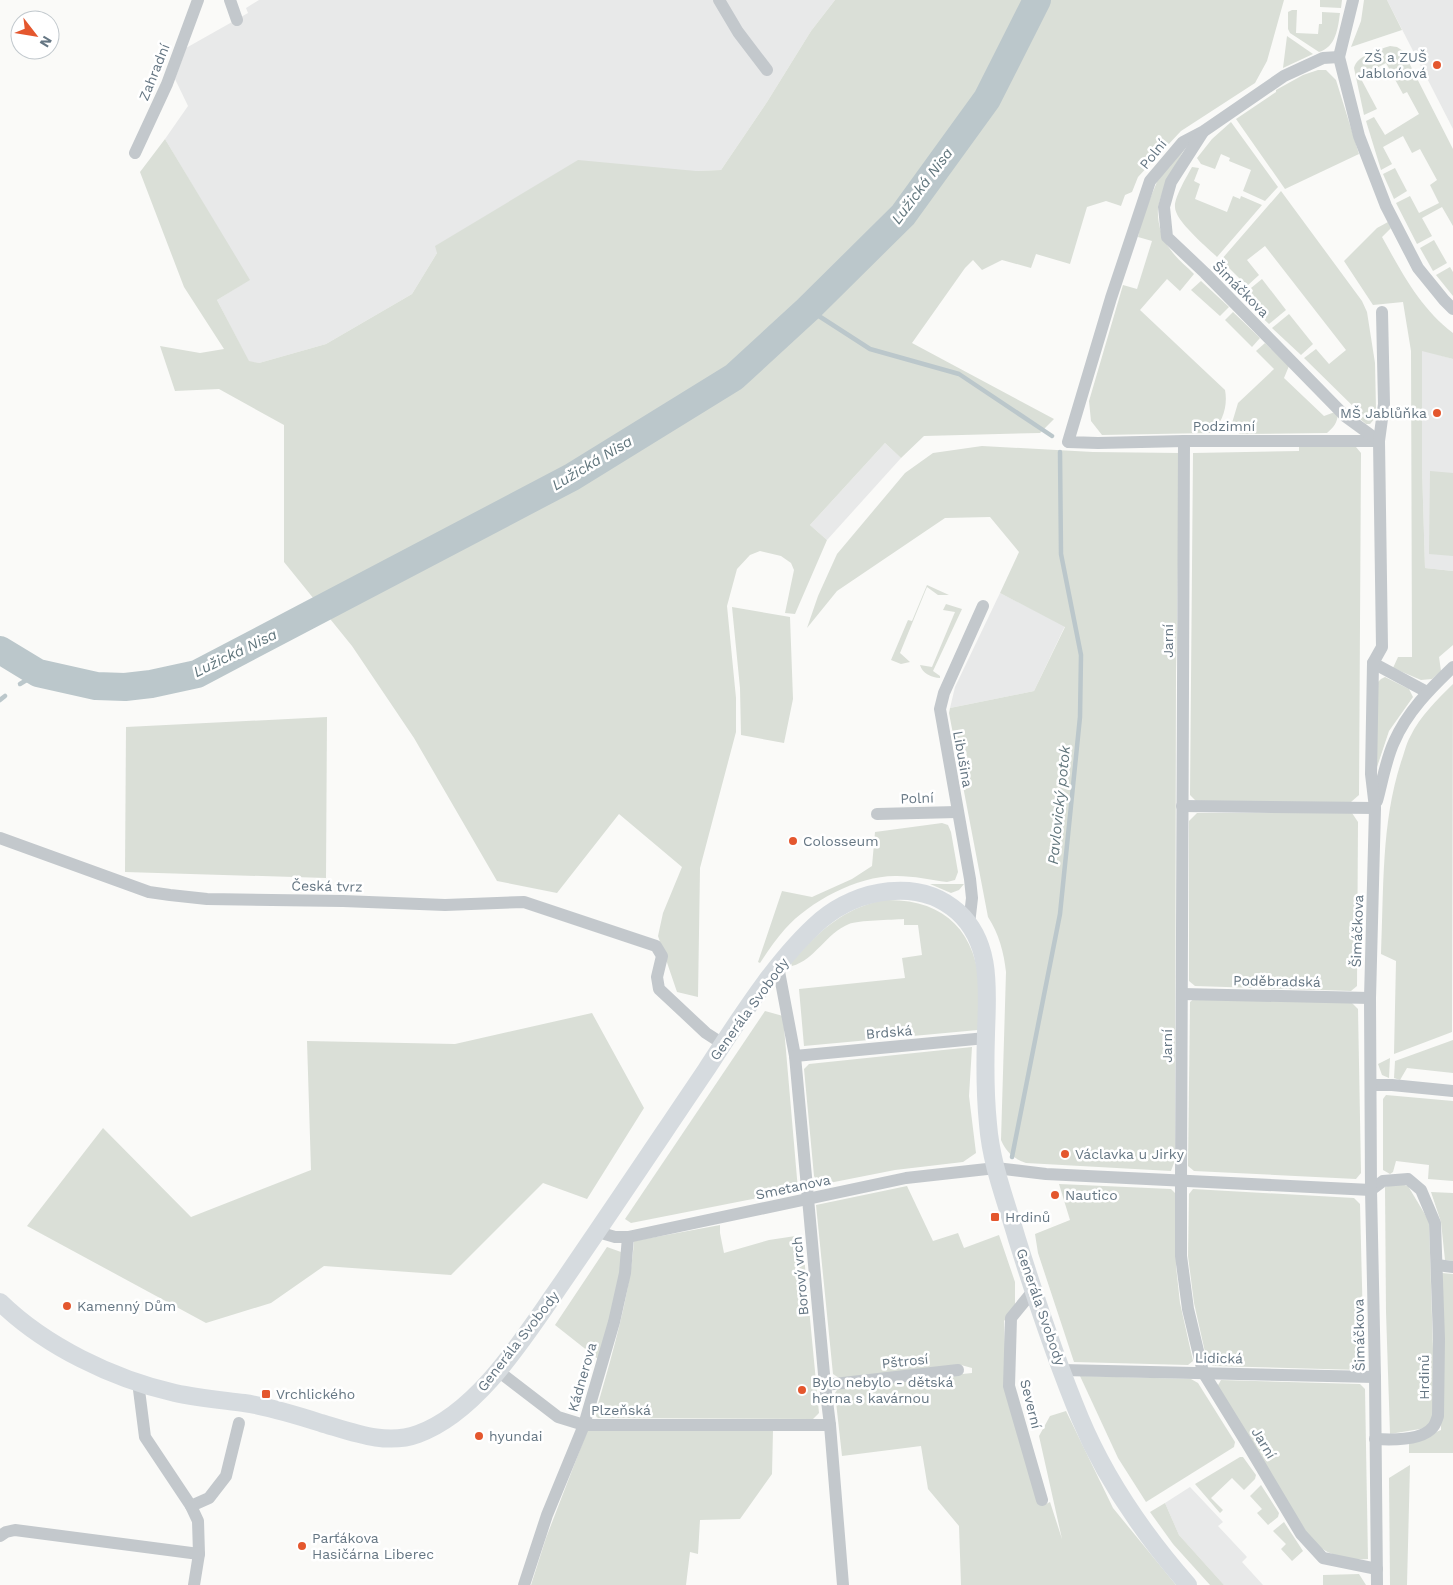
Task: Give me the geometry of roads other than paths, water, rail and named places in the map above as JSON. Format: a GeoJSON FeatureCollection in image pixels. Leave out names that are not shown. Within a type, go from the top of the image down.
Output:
{"type":"FeatureCollection","features":[{"type":"Feature","properties":{"kind":"main road","name":"Generála Svobody"},"geometry":{"type":"LineString","coordinates":[[0,1302],[20,1320],[66,1349],[93,1364],[138,1382],[175,1393],[277,1410],[360,1434],[395,1439],[412,1437],[440,1424],[465,1406],[498,1371],[598,1232],[723,1044],[778,966],[823,918],[838,908],[870,894],[895,890],[932,896],[957,911],[969,924],[986,966],[988,995],[986,1038],[987,1118],[990,1149],[1033,1291],[1062,1370],[1081,1421],[1105,1467],[1151,1539],[1188,1585]]}},
{"type":"Feature","properties":{"kind":"street","name":"Zahradní"},"geometry":{"type":"LineString","coordinates":[[134,153],[168,84],[198,0]]}},
{"type":"Feature","properties":{"kind":"street"},"geometry":{"type":"LineString","coordinates":[[230,0],[237,20]]}},
{"type":"Feature","properties":{"kind":"street"},"geometry":{"type":"LineString","coordinates":[[719,0],[738,32],[767,70]]}},
{"type":"Feature","properties":{"kind":"street"},"geometry":{"type":"LineString","coordinates":[[1353,0],[1339,57],[1358,136],[1386,206],[1418,268],[1453,309]]}},
{"type":"Feature","properties":{"kind":"street","name":"Polní"},"geometry":{"type":"LineString","coordinates":[[1068,442],[1111,298],[1150,181],[1182,142],[1204,131],[1284,76],[1323,58],[1339,57]]}},
{"type":"Feature","properties":{"kind":"street","name":"Šimáčkova"},"geometry":{"type":"LineString","coordinates":[[1204,131],[1171,182],[1164,207],[1167,237],[1205,273],[1346,417],[1379,441]]}},
{"type":"Feature","properties":{"kind":"street","name":"Šimáčkova"},"geometry":{"type":"LineString","coordinates":[[1377,1585],[1370,998],[1376,808],[1371,774],[1373,663],[1382,647],[1379,441],[1384,404],[1382,312]]}},
{"type":"Feature","properties":{"kind":"street","name":"Jarní"},"geometry":{"type":"LineString","coordinates":[[1184,441],[1181,1256],[1188,1309],[1202,1372],[1301,1534],[1323,1558],[1377,1569]]}},
{"type":"Feature","properties":{"kind":"street","name":"Podzimní"},"geometry":{"type":"LineString","coordinates":[[1068,442],[1379,441]]}},
{"type":"Feature","properties":{"kind":"street","name":"Libušina"},"geometry":{"type":"LineString","coordinates":[[969,924],[972,898],[941,719],[940,702],[983,606]]}},
{"type":"Feature","properties":{"kind":"street"},"geometry":{"type":"LineString","coordinates":[[1373,663],[1427,692]]}},
{"type":"Feature","properties":{"kind":"street"},"geometry":{"type":"LineString","coordinates":[[1182,806],[1376,808],[1394,742],[1410,715],[1427,692],[1453,667]]}},
{"type":"Feature","properties":{"kind":"street","name":"Polní"},"geometry":{"type":"LineString","coordinates":[[878,814],[957,812]]}},
{"type":"Feature","properties":{"kind":"street","name":"Česká tvrz"},"geometry":{"type":"LineString","coordinates":[[0,838],[149,892],[170,896],[207,899],[445,905],[524,902],[656,946],[662,956],[657,977],[659,989],[706,1033],[723,1044]]}},
{"type":"Feature","properties":{"kind":"street","name":"Borový vrch"},"geometry":{"type":"LineString","coordinates":[[778,966],[795,1056],[830,1425],[843,1585]]}},
{"type":"Feature","properties":{"kind":"street","name":"Poděbradská"},"geometry":{"type":"LineString","coordinates":[[1182,994],[1370,998]]}},
{"type":"Feature","properties":{"kind":"street","name":"Brdská"},"geometry":{"type":"LineString","coordinates":[[795,1056],[986,1038]]}},
{"type":"Feature","properties":{"kind":"street"},"geometry":{"type":"LineString","coordinates":[[1371,1085],[1392,1085],[1453,1091]]}},
{"type":"Feature","properties":{"kind":"street","name":"Hrdinů"},"geometry":{"type":"LineString","coordinates":[[996,1168],[1046,1174],[1371,1190],[1382,1181],[1408,1179],[1421,1190],[1435,1222],[1439,1339],[1438,1416],[1433,1427],[1416,1437],[1393,1440],[1375,1439]]}},
{"type":"Feature","properties":{"kind":"street","name":"Smetanova"},"geometry":{"type":"LineString","coordinates":[[598,1232],[615,1237],[628,1237],[906,1178],[996,1168]]}},
{"type":"Feature","properties":{"kind":"street","name":"Kádnerova"},"geometry":{"type":"LineString","coordinates":[[498,1371],[558,1416],[584,1425],[614,1322],[625,1273],[628,1237]]}},
{"type":"Feature","properties":{"kind":"street"},"geometry":{"type":"LineString","coordinates":[[1437,1266],[1453,1267]]}},
{"type":"Feature","properties":{"kind":"street","name":"Severní"},"geometry":{"type":"LineString","coordinates":[[1033,1291],[1011,1318],[1009,1386],[1042,1500]]}},
{"type":"Feature","properties":{"kind":"street","name":"Pštrosí"},"geometry":{"type":"LineString","coordinates":[[825,1385],[958,1370]]}},
{"type":"Feature","properties":{"kind":"street","name":"Lidická"},"geometry":{"type":"LineString","coordinates":[[1062,1370],[1375,1377]]}},
{"type":"Feature","properties":{"kind":"street"},"geometry":{"type":"LineString","coordinates":[[138,1382],[145,1437],[191,1506],[198,1521],[199,1554],[194,1585]]}},
{"type":"Feature","properties":{"kind":"street"},"geometry":{"type":"LineString","coordinates":[[191,1506],[209,1498],[226,1476],[239,1423]]}},
{"type":"Feature","properties":{"kind":"street","name":"Plzeňská"},"geometry":{"type":"LineString","coordinates":[[524,1585],[547,1515],[584,1425],[830,1425]]}},
{"type":"Feature","properties":{"kind":"street"},"geometry":{"type":"LineString","coordinates":[[0,1536],[15,1530],[199,1554]]}},
{"type":"Feature","properties":{"kind":"waterway","name":"Lužická Nisa"},"geometry":{"type":"LineString","coordinates":[[0,650],[38,673],[96,686],[125,687],[151,684],[197,674],[572,477],[734,377],[808,309],[903,215],[987,99],[1037,0]]}},
{"type":"Feature","properties":{"kind":"waterway","name":"Pavlovický potok"},"geometry":{"type":"LineString","coordinates":[[808,309],[870,349],[959,374],[1052,436]]}},
{"type":"Feature","properties":{"kind":"waterway","name":"Pavlovický potok"},"geometry":{"type":"LineString","coordinates":[[1012,1157],[1060,914],[1080,717],[1081,655],[1061,554],[1060,452]]}},
{"type":"Feature","properties":{"kind":"waterway"},"geometry":{"type":"LineString","coordinates":[[20,684],[38,673]]}},
{"type":"Feature","properties":{"kind":"waterway"},"geometry":{"type":"LineString","coordinates":[[0,700],[5,696]]}},
{"type":"Feature","properties":{"kind":"place","name":"ZŠ a ZUŠ Jablońová"},"geometry":{"type":"Point","coordinates":[1437,65]}},
{"type":"Feature","properties":{"kind":"place","name":"MŠ Jablůňka"},"geometry":{"type":"Point","coordinates":[1437,413]}},
{"type":"Feature","properties":{"kind":"place","name":"Colosseum"},"geometry":{"type":"Point","coordinates":[793,841]}},
{"type":"Feature","properties":{"kind":"place","name":"Václavka u Jirky"},"geometry":{"type":"Point","coordinates":[1065,1154]}},
{"type":"Feature","properties":{"kind":"place","name":"Nautico"},"geometry":{"type":"Point","coordinates":[1055,1195]}},
{"type":"Feature","properties":{"kind":"place","name":"Hrdinů"},"geometry":{"type":"Point","coordinates":[995,1217]}},
{"type":"Feature","properties":{"kind":"place","name":"Kamenný Dům"},"geometry":{"type":"Point","coordinates":[67,1306]}},
{"type":"Feature","properties":{"kind":"place","name":"Bylo nebylo - dětská herna s kavárnou"},"geometry":{"type":"Point","coordinates":[802,1390]}},
{"type":"Feature","properties":{"kind":"place","name":"Vrchlického"},"geometry":{"type":"Point","coordinates":[266,1394]}},
{"type":"Feature","properties":{"kind":"place","name":"hyundai"},"geometry":{"type":"Point","coordinates":[479,1436]}},
{"type":"Feature","properties":{"kind":"place","name":"Parťákova Hasičárna Liberec"},"geometry":{"type":"Point","coordinates":[302,1546]}}]}
